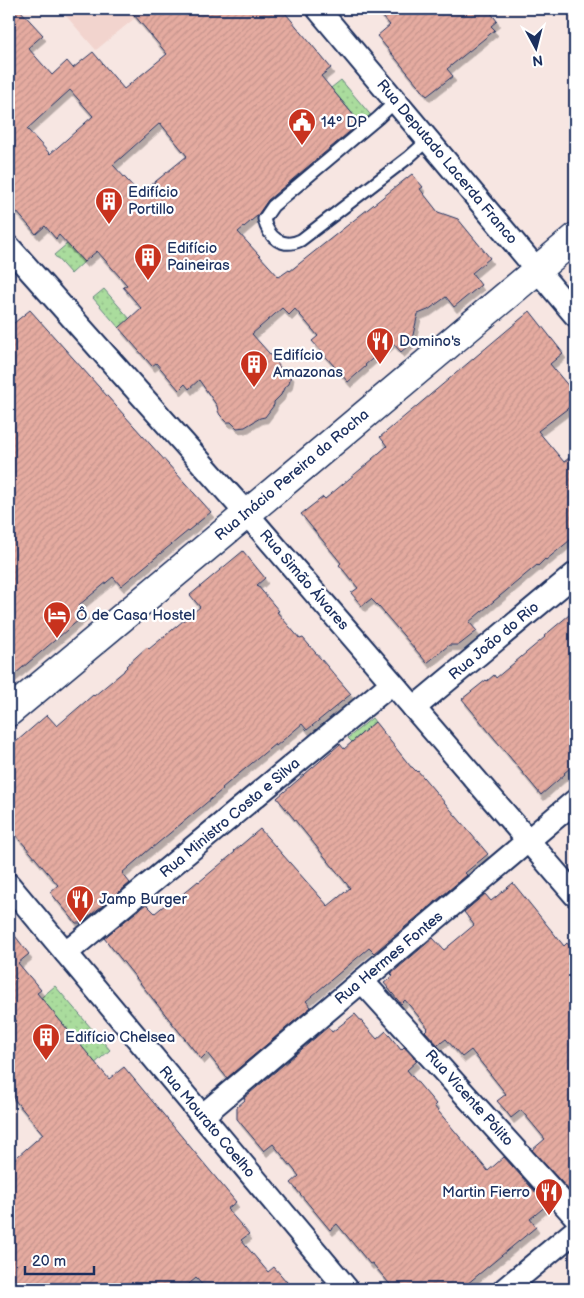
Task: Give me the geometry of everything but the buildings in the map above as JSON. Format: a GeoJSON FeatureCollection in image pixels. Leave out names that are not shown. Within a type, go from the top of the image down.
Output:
{"type":"FeatureCollection","features":[{"type":"Feature","properties":{"kind":"street","name":"Rua Deputado Lacerda Franco"},"geometry":{"type":"LineString","coordinates":[[318,9],[575,315]]}},
{"type":"Feature","properties":{"kind":"street","name":"Rua Inácio Pereira da Rocha"},"geometry":{"type":"LineString","coordinates":[[9,712],[575,238]]}},
{"type":"Feature","properties":{"kind":"street","name":"Rua Simão Álvares"},"geometry":{"type":"LineString","coordinates":[[9,247],[247,514],[575,895]]}},
{"type":"Feature","properties":{"kind":"street","name":"Rua João do Rio"},"geometry":{"type":"LineString","coordinates":[[414,708],[575,574]]}},
{"type":"Feature","properties":{"kind":"street","name":"Rua Ministro Costa e Silva"},"geometry":{"type":"LineString","coordinates":[[66,953],[392,683]]}},
{"type":"Feature","properties":{"kind":"street","name":"Rua Hermes Fontes"},"geometry":{"type":"LineString","coordinates":[[202,1116],[575,801]]}},
{"type":"Feature","properties":{"kind":"street","name":"Rua Mourato Coelho"},"geometry":{"type":"LineString","coordinates":[[9,885],[347,1289]]}},
{"type":"Feature","properties":{"kind":"street","name":"Rua Vicente Pólito"},"geometry":{"type":"LineString","coordinates":[[362,981],[575,1216]]}},
{"type":"Feature","properties":{"kind":"street"},"geometry":{"type":"LineString","coordinates":[[505,1289],[575,1231]]}},
{"type":"Feature","properties":{"kind":"lane"},"geometry":{"type":"LineString","coordinates":[[396,101],[273,206],[264,219],[268,231],[279,242],[287,244],[296,243],[409,157],[428,140]]}},
{"type":"Feature","properties":{"kind":"shaded area"},"geometry":{"type":"Polygon","coordinates":[[[60,9],[146,9],[96,50],[60,9]]]}},
{"type":"Feature","properties":{"kind":"green space"},"geometry":{"type":"Polygon","coordinates":[[[341,80],[374,119],[364,128],[331,88],[341,80]]]}},
{"type":"Feature","properties":{"kind":"green space"},"geometry":{"type":"Polygon","coordinates":[[[67,244],[84,262],[71,274],[54,255],[67,244]]]}},
{"type":"Feature","properties":{"kind":"green space"},"geometry":{"type":"Polygon","coordinates":[[[104,289],[130,319],[119,328],[93,298],[104,289]]]}},
{"type":"Feature","properties":{"kind":"green space"},"geometry":{"type":"Polygon","coordinates":[[[372,718],[375,722],[352,742],[348,738],[372,718]]]}},
{"type":"Feature","properties":{"kind":"green space"},"geometry":{"type":"Polygon","coordinates":[[[55,986],[110,1050],[83,1074],[30,1007],[55,986]]]}},
{"type":"Feature","properties":{"kind":"place","name":"14º DP"},"geometry":{"type":"Point","coordinates":[302,146]}},
{"type":"Feature","properties":{"kind":"place","name":"Edifício Portillo"},"geometry":{"type":"Point","coordinates":[109,225]}},
{"type":"Feature","properties":{"kind":"place","name":"Edifício Paineiras"},"geometry":{"type":"Point","coordinates":[148,281]}},
{"type":"Feature","properties":{"kind":"place","name":"Domino's"},"geometry":{"type":"Point","coordinates":[380,365]}},
{"type":"Feature","properties":{"kind":"place","name":"Edifício Amazonas"},"geometry":{"type":"Point","coordinates":[254,388]}},
{"type":"Feature","properties":{"kind":"place","name":"Ô de Casa Hostel"},"geometry":{"type":"Point","coordinates":[57,639]}},
{"type":"Feature","properties":{"kind":"place","name":"Jamp Burger"},"geometry":{"type":"Point","coordinates":[80,923]}},
{"type":"Feature","properties":{"kind":"place","name":"Edifício Chelsea"},"geometry":{"type":"Point","coordinates":[46,1061]}},
{"type":"Feature","properties":{"kind":"place","name":"Martin Fierro"},"geometry":{"type":"Point","coordinates":[549,1216]}}]}
